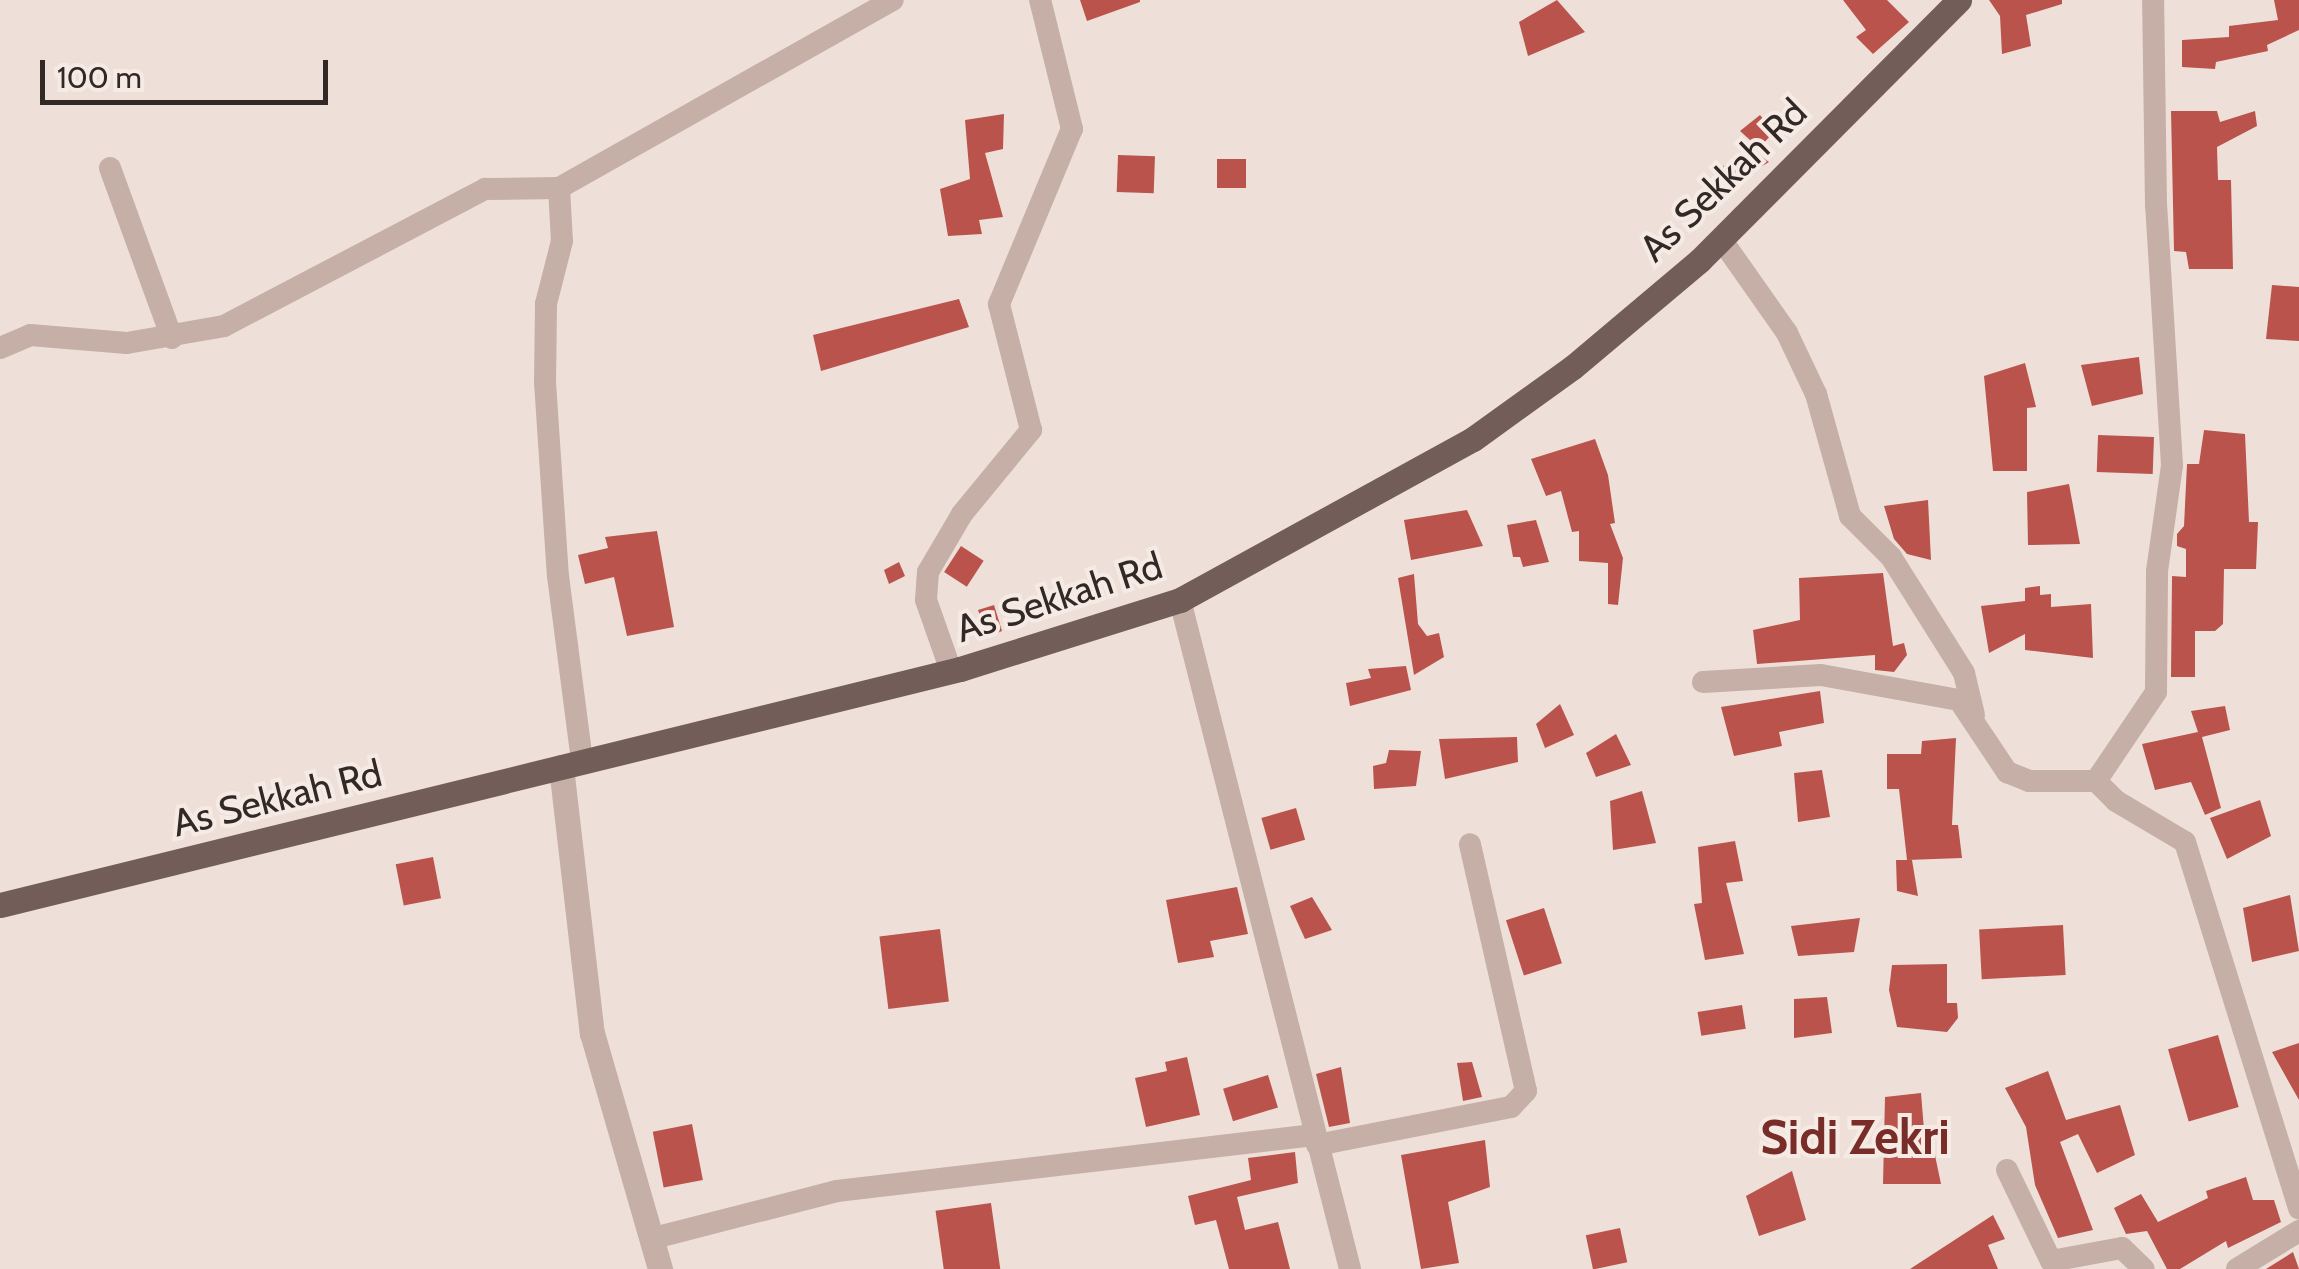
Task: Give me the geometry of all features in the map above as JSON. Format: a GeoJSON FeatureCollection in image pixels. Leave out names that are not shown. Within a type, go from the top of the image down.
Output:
{"type":"FeatureCollection","features":[{"type":"Feature","properties":{"kind":"main road","name":"As Sekkah Rd"},"geometry":{"type":"LineString","coordinates":[[0,905],[950,672],[1180,600],[1472,439],[1573,367],[1721,239],[1959,0]]}},
{"type":"Feature","properties":{"kind":"street"},"geometry":{"type":"LineString","coordinates":[[0,348],[30,335],[127,343],[172,338],[249,316],[486,189],[503,184],[560,188],[893,0]]}},
{"type":"Feature","properties":{"kind":"street"},"geometry":{"type":"LineString","coordinates":[[950,672],[926,600],[928,572],[962,514],[1031,430],[998,304],[1072,129],[1040,0]]}},
{"type":"Feature","properties":{"kind":"street"},"geometry":{"type":"LineString","coordinates":[[2096,781],[2156,692],[2157,571],[2172,465],[2156,206],[2153,0]]}},
{"type":"Feature","properties":{"kind":"street"},"geometry":{"type":"LineString","coordinates":[[110,168],[172,338]]}},
{"type":"Feature","properties":{"kind":"street"},"geometry":{"type":"LineString","coordinates":[[560,188],[562,241],[546,304],[545,382],[592,1033],[660,1269]]}},
{"type":"Feature","properties":{"kind":"street"},"geometry":{"type":"LineString","coordinates":[[1721,239],[1787,332],[1816,394],[1850,516],[1891,557],[1964,673],[1974,714],[2007,772],[2018,778],[2096,781],[2192,852],[2298,1193]]}},
{"type":"Feature","properties":{"kind":"street"},"geometry":{"type":"LineString","coordinates":[[1180,600],[1350,1269]]}},
{"type":"Feature","properties":{"kind":"street"},"geometry":{"type":"LineString","coordinates":[[1703,682],[1821,676],[1959,700],[1974,714]]}},
{"type":"Feature","properties":{"kind":"street"},"geometry":{"type":"LineString","coordinates":[[654,1238],[837,1191],[1316,1140],[1511,1106],[1526,1091],[1470,844]]}},
{"type":"Feature","properties":{"kind":"street"},"geometry":{"type":"LineString","coordinates":[[2006,1170],[2051,1261],[2122,1248],[2144,1269]]}},
{"type":"Feature","properties":{"kind":"street"},"geometry":{"type":"LineString","coordinates":[[2237,1269],[2299,1231]]}},
{"type":"Feature","properties":{"kind":"building"},"geometry":{"type":"Polygon","coordinates":[[[1080,0],[1140,0],[1140,2],[1087,21],[1080,0]]]}},
{"type":"Feature","properties":{"kind":"building"},"geometry":{"type":"Polygon","coordinates":[[[1557,0],[1585,32],[1528,56],[1519,22],[1557,0]]]}},
{"type":"Feature","properties":{"kind":"building"},"geometry":{"type":"Polygon","coordinates":[[[1843,0],[1887,0],[1909,22],[1873,54],[1856,37],[1866,30],[1843,0]]]}},
{"type":"Feature","properties":{"kind":"building"},"geometry":{"type":"Polygon","coordinates":[[[1989,0],[2062,0],[2062,4],[2026,15],[2031,46],[2002,54],[2000,16],[1989,0]]]}},
{"type":"Feature","properties":{"kind":"building"},"geometry":{"type":"Polygon","coordinates":[[[2274,0],[2299,0],[2299,30],[2267,45],[2268,51],[2216,62],[2215,69],[2182,67],[2182,40],[2229,37],[2229,26],[2278,20],[2274,0]]]}},
{"type":"Feature","properties":{"kind":"building"},"geometry":{"type":"Polygon","coordinates":[[[2171,111],[2217,111],[2220,122],[2255,111],[2257,126],[2217,147],[2218,180],[2231,180],[2233,269],[2189,269],[2186,252],[2174,251],[2171,111]]]}},
{"type":"Feature","properties":{"kind":"building"},"geometry":{"type":"Polygon","coordinates":[[[1004,114],[1003,149],[985,153],[1003,217],[979,220],[982,234],[948,236],[940,189],[970,179],[965,120],[1004,114]]]}},
{"type":"Feature","properties":{"kind":"building"},"geometry":{"type":"Polygon","coordinates":[[[1760,115],[1774,132],[1759,148],[1740,131],[1760,115]]]}},
{"type":"Feature","properties":{"kind":"building"},"geometry":{"type":"Polygon","coordinates":[[[1749,148],[1769,162],[1730,185],[1719,169],[1749,148]]]}},
{"type":"Feature","properties":{"kind":"building"},"geometry":{"type":"Polygon","coordinates":[[[1118,155],[1155,156],[1154,193],[1117,192],[1118,155]]]}},
{"type":"Feature","properties":{"kind":"building"},"geometry":{"type":"Polygon","coordinates":[[[1217,159],[1246,159],[1246,188],[1217,188],[1217,159]]]}},
{"type":"Feature","properties":{"kind":"building"},"geometry":{"type":"Polygon","coordinates":[[[2272,285],[2299,287],[2299,341],[2266,339],[2272,285]]]}},
{"type":"Feature","properties":{"kind":"building"},"geometry":{"type":"Polygon","coordinates":[[[959,299],[969,327],[821,371],[813,335],[959,299]]]}},
{"type":"Feature","properties":{"kind":"building"},"geometry":{"type":"Polygon","coordinates":[[[2139,357],[2143,394],[2092,406],[2081,365],[2139,357]]]}},
{"type":"Feature","properties":{"kind":"building"},"geometry":{"type":"Polygon","coordinates":[[[2025,363],[2036,407],[2027,408],[2027,471],[1993,471],[1984,376],[2025,363]]]}},
{"type":"Feature","properties":{"kind":"building"},"geometry":{"type":"Polygon","coordinates":[[[2204,430],[2245,434],[2249,522],[2258,522],[2256,569],[2224,569],[2223,624],[2215,631],[2195,631],[2195,677],[2171,677],[2172,576],[2186,577],[2186,549],[2177,546],[2177,534],[2184,526],[2187,464],[2199,464],[2204,430]]]}},
{"type":"Feature","properties":{"kind":"building"},"geometry":{"type":"Polygon","coordinates":[[[2098,435],[2154,437],[2153,474],[2097,472],[2098,435]]]}},
{"type":"Feature","properties":{"kind":"building"},"geometry":{"type":"Polygon","coordinates":[[[1595,439],[1608,475],[1615,523],[1610,524],[1623,558],[1618,605],[1608,604],[1608,563],[1579,561],[1579,531],[1572,532],[1561,491],[1546,496],[1531,459],[1595,439]]]}},
{"type":"Feature","properties":{"kind":"building"},"geometry":{"type":"Polygon","coordinates":[[[2069,484],[2080,544],[2028,545],[2027,492],[2069,484]]]}},
{"type":"Feature","properties":{"kind":"building"},"geometry":{"type":"Polygon","coordinates":[[[1928,500],[1931,560],[1907,554],[1894,539],[1884,506],[1928,500]]]}},
{"type":"Feature","properties":{"kind":"building"},"geometry":{"type":"Polygon","coordinates":[[[1467,510],[1483,546],[1411,560],[1404,520],[1467,510]]]}},
{"type":"Feature","properties":{"kind":"building"},"geometry":{"type":"Polygon","coordinates":[[[1536,520],[1549,562],[1523,567],[1520,557],[1513,557],[1507,525],[1536,520]]]}},
{"type":"Feature","properties":{"kind":"building"},"geometry":{"type":"Polygon","coordinates":[[[657,531],[674,627],[627,636],[614,577],[585,584],[578,555],[608,548],[605,537],[657,531]]]}},
{"type":"Feature","properties":{"kind":"building"},"geometry":{"type":"Polygon","coordinates":[[[961,546],[984,561],[967,587],[944,572],[961,546]]]}},
{"type":"Feature","properties":{"kind":"building"},"geometry":{"type":"Polygon","coordinates":[[[899,562],[905,576],[889,584],[884,570],[899,562]]]}},
{"type":"Feature","properties":{"kind":"building"},"geometry":{"type":"Polygon","coordinates":[[[1883,573],[1893,646],[1904,643],[1907,655],[1894,672],[1875,670],[1875,655],[1757,664],[1753,630],[1800,620],[1799,578],[1883,573]]]}},
{"type":"Feature","properties":{"kind":"building"},"geometry":{"type":"Polygon","coordinates":[[[1414,574],[1418,624],[1427,636],[1439,633],[1444,657],[1414,675],[1398,578],[1414,574]]]}},
{"type":"Feature","properties":{"kind":"building"},"geometry":{"type":"Polygon","coordinates":[[[2040,586],[2040,595],[2051,594],[2051,607],[2091,604],[2093,658],[2025,650],[2025,634],[1989,653],[1981,606],[2025,601],[2025,588],[2040,586]]]}},
{"type":"Feature","properties":{"kind":"building"},"geometry":{"type":"Polygon","coordinates":[[[994,605],[1002,631],[988,637],[978,610],[994,605]]]}},
{"type":"Feature","properties":{"kind":"building"},"geometry":{"type":"Polygon","coordinates":[[[1406,666],[1411,690],[1350,706],[1346,683],[1371,678],[1368,669],[1406,666]]]}},
{"type":"Feature","properties":{"kind":"building"},"geometry":{"type":"Polygon","coordinates":[[[1820,691],[1824,723],[1779,732],[1782,746],[1734,756],[1721,707],[1820,691]]]}},
{"type":"Feature","properties":{"kind":"building"},"geometry":{"type":"Polygon","coordinates":[[[1560,704],[1574,735],[1545,748],[1536,724],[1560,704]]]}},
{"type":"Feature","properties":{"kind":"building"},"geometry":{"type":"Polygon","coordinates":[[[2225,706],[2230,730],[2202,737],[2221,808],[2205,815],[2191,782],[2155,790],[2142,744],[2198,732],[2191,711],[2225,706]]]}},
{"type":"Feature","properties":{"kind":"building"},"geometry":{"type":"Polygon","coordinates":[[[1616,734],[1631,765],[1596,777],[1586,753],[1616,734]]]}},
{"type":"Feature","properties":{"kind":"building"},"geometry":{"type":"Polygon","coordinates":[[[1517,737],[1518,762],[1445,779],[1439,739],[1517,737]]]}},
{"type":"Feature","properties":{"kind":"building"},"geometry":{"type":"Polygon","coordinates":[[[1956,738],[1952,825],[1958,825],[1962,858],[1907,860],[1899,789],[1887,789],[1887,754],[1921,754],[1922,741],[1956,738]]]}},
{"type":"Feature","properties":{"kind":"building"},"geometry":{"type":"Polygon","coordinates":[[[1389,750],[1421,751],[1416,786],[1374,789],[1373,766],[1386,763],[1389,750]]]}},
{"type":"Feature","properties":{"kind":"building"},"geometry":{"type":"Polygon","coordinates":[[[1822,770],[1830,817],[1798,822],[1794,773],[1822,770]]]}},
{"type":"Feature","properties":{"kind":"building"},"geometry":{"type":"Polygon","coordinates":[[[1642,791],[1656,843],[1613,850],[1610,801],[1642,791]]]}},
{"type":"Feature","properties":{"kind":"building"},"geometry":{"type":"Polygon","coordinates":[[[2260,800],[2271,836],[2227,859],[2210,818],[2260,800]]]}},
{"type":"Feature","properties":{"kind":"building"},"geometry":{"type":"Polygon","coordinates":[[[1296,808],[1305,840],[1270,850],[1261,818],[1296,808]]]}},
{"type":"Feature","properties":{"kind":"building"},"geometry":{"type":"Polygon","coordinates":[[[1735,841],[1743,881],[1726,883],[1744,954],[1705,960],[1694,904],[1702,903],[1698,847],[1735,841]]]}},
{"type":"Feature","properties":{"kind":"building"},"geometry":{"type":"Polygon","coordinates":[[[433,857],[441,898],[404,905],[396,864],[433,857]]]}},
{"type":"Feature","properties":{"kind":"building"},"geometry":{"type":"Polygon","coordinates":[[[1896,860],[1912,860],[1918,896],[1897,891],[1896,860]]]}},
{"type":"Feature","properties":{"kind":"building"},"geometry":{"type":"Polygon","coordinates":[[[1237,887],[1248,934],[1210,941],[1214,957],[1178,963],[1166,900],[1237,887]]]}},
{"type":"Feature","properties":{"kind":"building"},"geometry":{"type":"Polygon","coordinates":[[[2290,895],[2299,951],[2252,962],[2243,908],[2290,895]]]}},
{"type":"Feature","properties":{"kind":"building"},"geometry":{"type":"Polygon","coordinates":[[[1312,897],[1332,930],[1305,939],[1290,906],[1312,897]]]}},
{"type":"Feature","properties":{"kind":"building"},"geometry":{"type":"Polygon","coordinates":[[[1544,908],[1562,963],[1524,976],[1506,920],[1544,908]]]}},
{"type":"Feature","properties":{"kind":"building"},"geometry":{"type":"Polygon","coordinates":[[[1860,918],[1854,952],[1798,956],[1791,926],[1860,918]]]}},
{"type":"Feature","properties":{"kind":"building"},"geometry":{"type":"Polygon","coordinates":[[[2063,925],[2066,975],[1982,979],[1979,929],[2063,925]]]}},
{"type":"Feature","properties":{"kind":"building"},"geometry":{"type":"Polygon","coordinates":[[[940,929],[949,1001],[888,1009],[879,936],[940,929]]]}},
{"type":"Feature","properties":{"kind":"building"},"geometry":{"type":"Polygon","coordinates":[[[1947,964],[1947,1003],[1957,1003],[1958,1018],[1947,1032],[1897,1027],[1889,990],[1892,965],[1947,964]]]}},
{"type":"Feature","properties":{"kind":"building"},"geometry":{"type":"Polygon","coordinates":[[[1827,997],[1832,1033],[1794,1038],[1794,999],[1827,997]]]}},
{"type":"Feature","properties":{"kind":"building"},"geometry":{"type":"Polygon","coordinates":[[[1742,1005],[1746,1029],[1701,1036],[1698,1012],[1742,1005]]]}},
{"type":"Feature","properties":{"kind":"building"},"geometry":{"type":"Polygon","coordinates":[[[2218,1035],[2239,1107],[2189,1121],[2168,1049],[2218,1035]]]}},
{"type":"Feature","properties":{"kind":"building"},"geometry":{"type":"Polygon","coordinates":[[[2299,1043],[2299,1100],[2272,1052],[2299,1043]]]}},
{"type":"Feature","properties":{"kind":"building"},"geometry":{"type":"Polygon","coordinates":[[[1187,1057],[1200,1115],[1146,1127],[1135,1078],[1167,1071],[1165,1062],[1187,1057]]]}},
{"type":"Feature","properties":{"kind":"building"},"geometry":{"type":"Polygon","coordinates":[[[1472,1062],[1482,1097],[1463,1101],[1457,1063],[1472,1062]]]}},
{"type":"Feature","properties":{"kind":"building"},"geometry":{"type":"Polygon","coordinates":[[[1341,1067],[1350,1123],[1329,1127],[1316,1074],[1341,1067]]]}},
{"type":"Feature","properties":{"kind":"building"},"geometry":{"type":"Polygon","coordinates":[[[2048,1071],[2066,1120],[2120,1105],[2135,1155],[2097,1173],[2078,1134],[2060,1142],[2093,1230],[2058,1238],[2035,1185],[2026,1127],[2005,1088],[2048,1071]]]}},
{"type":"Feature","properties":{"kind":"building"},"geometry":{"type":"Polygon","coordinates":[[[1268,1075],[1278,1108],[1233,1121],[1223,1089],[1268,1075]]]}},
{"type":"Feature","properties":{"kind":"building"},"geometry":{"type":"Polygon","coordinates":[[[1921,1093],[1925,1142],[1932,1141],[1941,1184],[1883,1184],[1885,1097],[1921,1093]]]}},
{"type":"Feature","properties":{"kind":"building"},"geometry":{"type":"Polygon","coordinates":[[[692,1124],[703,1180],[664,1188],[653,1132],[692,1124]]]}},
{"type":"Feature","properties":{"kind":"building"},"geometry":{"type":"Polygon","coordinates":[[[1485,1140],[1490,1187],[1448,1202],[1459,1263],[1421,1269],[1401,1155],[1485,1140]]]}},
{"type":"Feature","properties":{"kind":"building"},"geometry":{"type":"Polygon","coordinates":[[[1295,1152],[1298,1183],[1237,1197],[1245,1230],[1278,1222],[1290,1269],[1229,1269],[1216,1220],[1195,1225],[1188,1196],[1251,1180],[1248,1158],[1295,1152]]]}},
{"type":"Feature","properties":{"kind":"building"},"geometry":{"type":"Polygon","coordinates":[[[1792,1171],[1806,1220],[1759,1236],[1746,1196],[1792,1171]]]}},
{"type":"Feature","properties":{"kind":"building"},"geometry":{"type":"Polygon","coordinates":[[[2246,1177],[2253,1200],[2274,1200],[2281,1222],[2228,1248],[2226,1241],[2180,1269],[2167,1269],[2147,1231],[2126,1234],[2114,1208],[2141,1194],[2158,1222],[2208,1198],[2206,1191],[2246,1177]]]}},
{"type":"Feature","properties":{"kind":"building"},"geometry":{"type":"Polygon","coordinates":[[[991,1203],[1000,1269],[944,1269],[936,1211],[991,1203]]]}},
{"type":"Feature","properties":{"kind":"building"},"geometry":{"type":"Polygon","coordinates":[[[1993,1215],[2005,1239],[1988,1245],[1998,1269],[1910,1269],[1993,1215]]]}},
{"type":"Feature","properties":{"kind":"building"},"geometry":{"type":"Polygon","coordinates":[[[1620,1228],[1627,1262],[1593,1269],[1586,1235],[1620,1228]]]}},
{"type":"Feature","properties":{"kind":"building"},"geometry":{"type":"Polygon","coordinates":[[[2293,1252],[2299,1269],[2266,1269],[2293,1252]]]}},
{"type":"Feature","properties":{"kind":"district","name":"Sidi Zekri"},"geometry":{"type":"Point","coordinates":[1855,1138]}}]}
